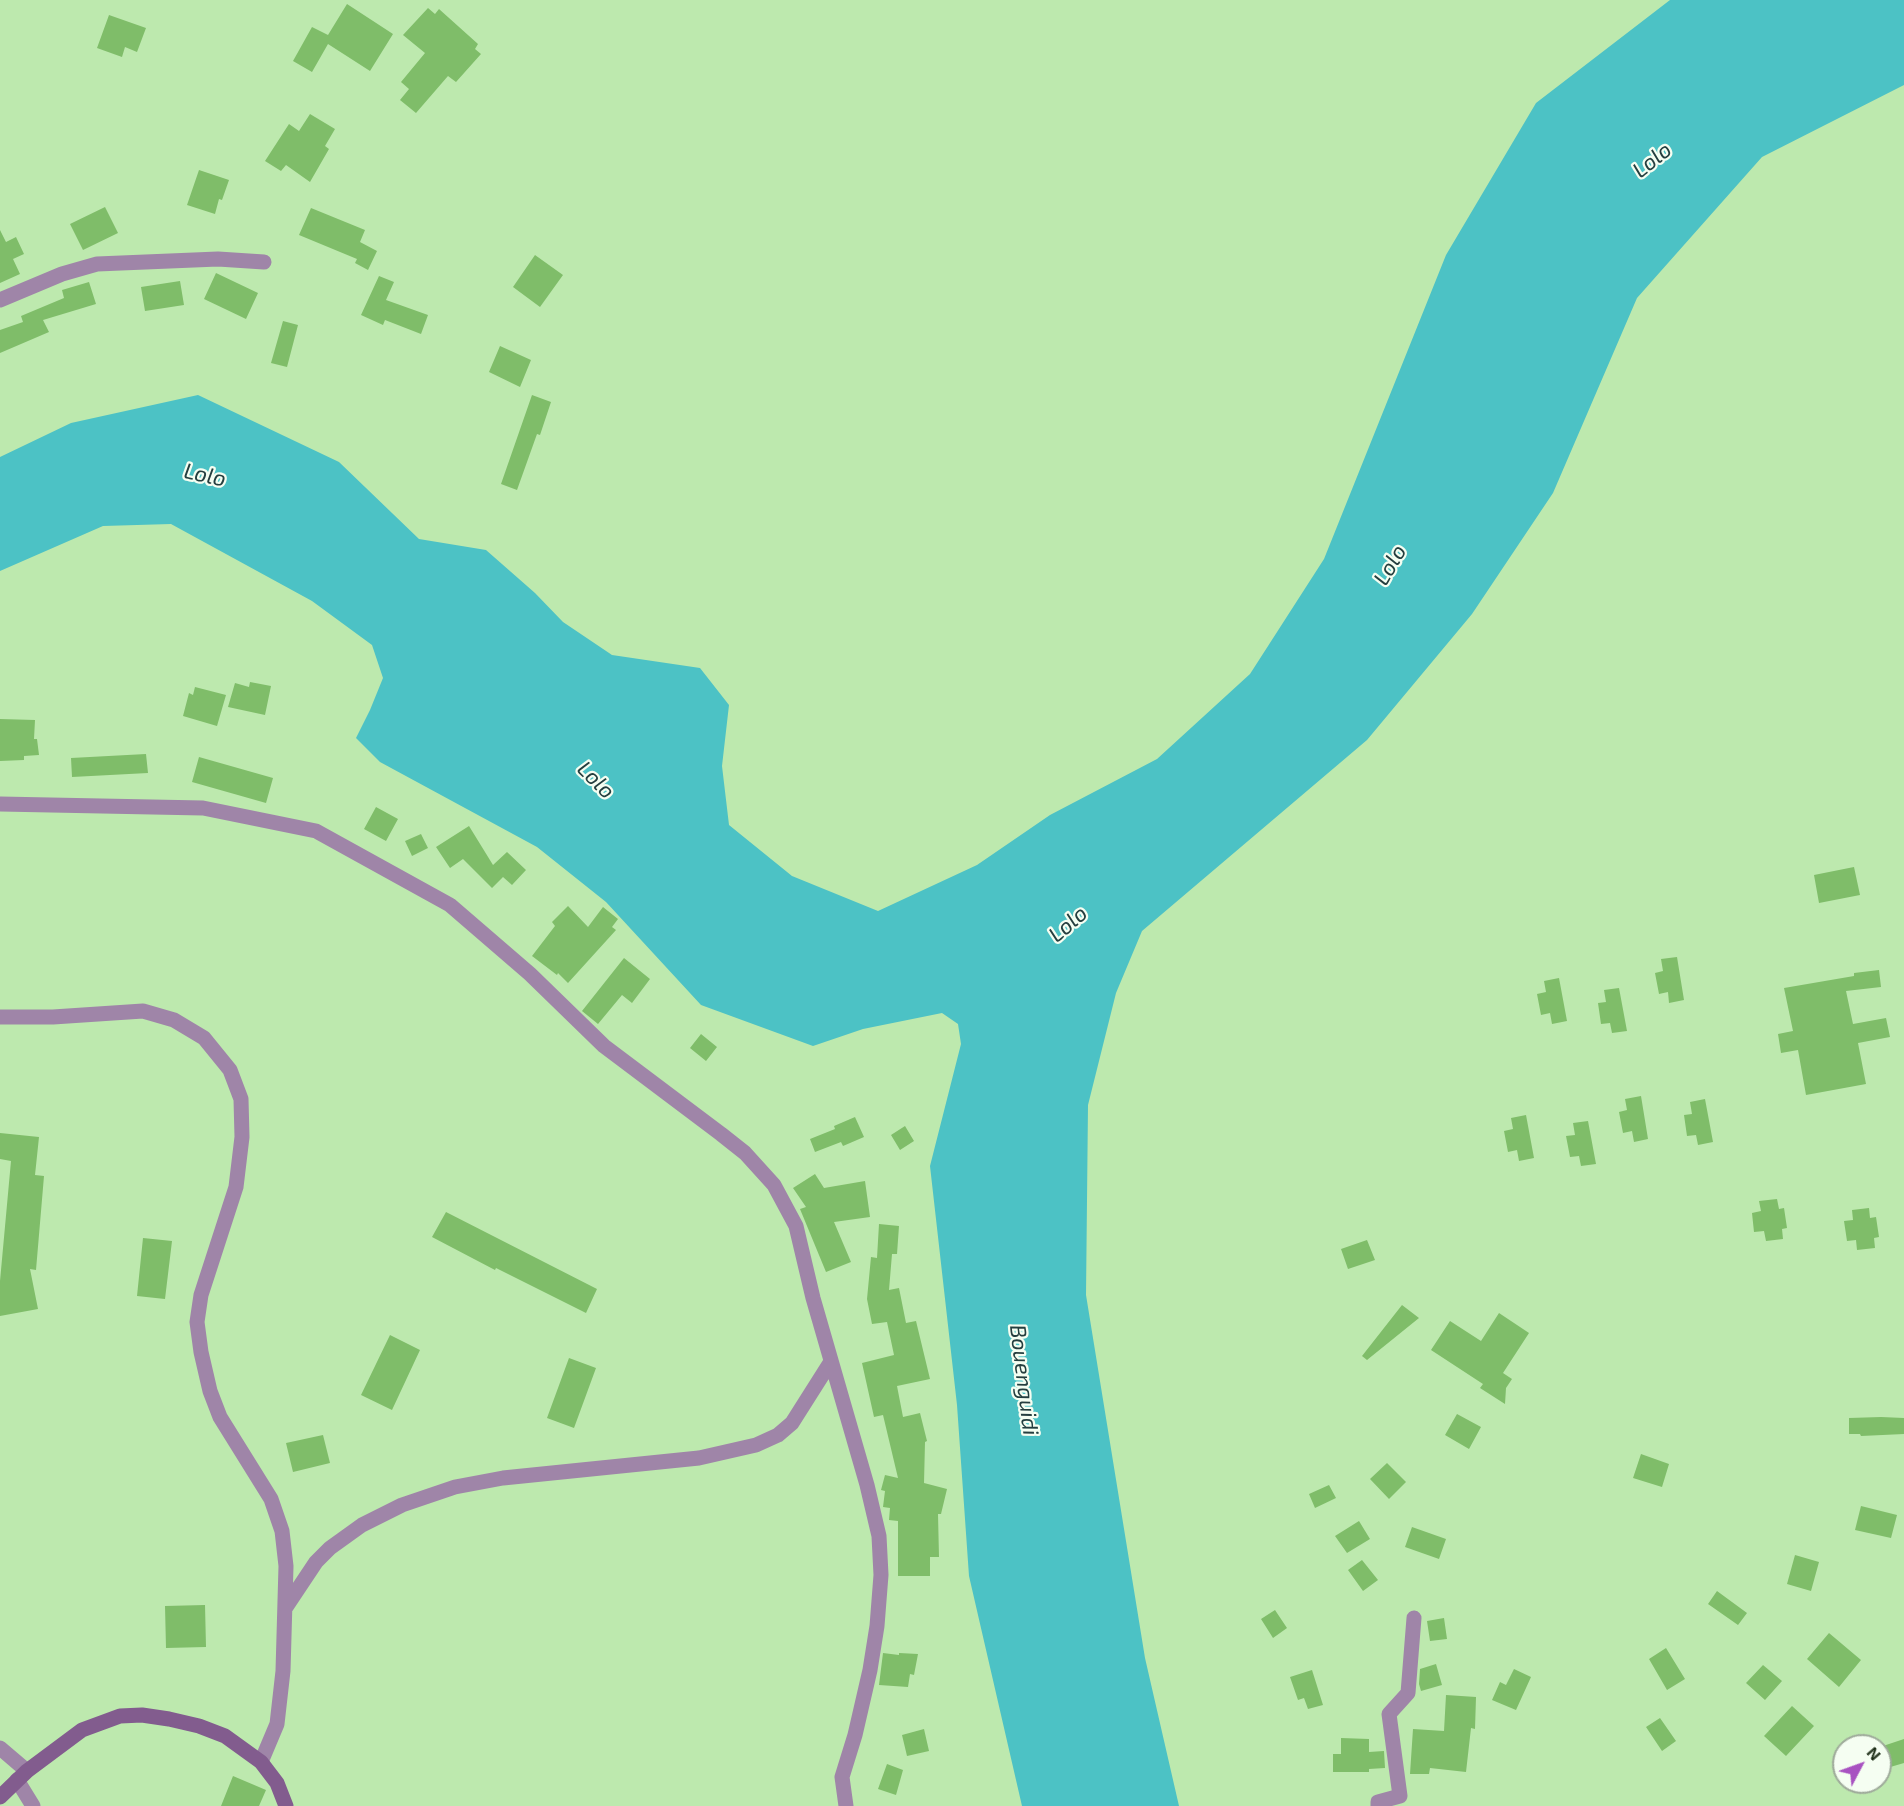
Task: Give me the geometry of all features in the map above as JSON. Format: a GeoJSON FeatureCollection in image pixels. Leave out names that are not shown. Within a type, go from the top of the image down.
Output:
{"type":"FeatureCollection","features":[{"type":"Feature","properties":{"kind":"main road"},"geometry":{"type":"LineString","coordinates":[[0,1797],[22,1776],[82,1730],[120,1716],[142,1715],[199,1726],[225,1736],[261,1762],[277,1783],[286,1806]]}},
{"type":"Feature","properties":{"kind":"street"},"geometry":{"type":"LineString","coordinates":[[0,300],[62,274],[97,264],[218,259],[264,262]]}},
{"type":"Feature","properties":{"kind":"street"},"geometry":{"type":"LineString","coordinates":[[0,804],[203,808],[316,831],[450,905],[530,974],[604,1046],[745,1153],[774,1185],[796,1226],[830,1363],[867,1485],[879,1536],[881,1575],[870,1670],[855,1735],[842,1777],[846,1806]]}},
{"type":"Feature","properties":{"kind":"street"},"geometry":{"type":"LineString","coordinates":[[0,1017],[53,1017],[143,1011],[174,1020],[204,1038],[230,1070],[241,1099],[242,1137],[236,1187],[201,1295],[197,1322],[210,1391],[220,1418],[271,1498],[282,1531],[286,1566],[284,1671],[277,1724],[261,1762]]}},
{"type":"Feature","properties":{"kind":"street"},"geometry":{"type":"LineString","coordinates":[[286,1607],[316,1562],[330,1548],[362,1525],[402,1505],[455,1487],[503,1478],[699,1458],[756,1445],[778,1435],[792,1423],[830,1363]]}},
{"type":"Feature","properties":{"kind":"street"},"geometry":{"type":"LineString","coordinates":[[1378,1806],[1378,1802],[1400,1796],[1389,1714],[1408,1693],[1414,1618]]}},
{"type":"Feature","properties":{"kind":"street"},"geometry":{"type":"LineString","coordinates":[[0,1748],[22,1776],[33,1806]]}},
{"type":"Feature","properties":{"kind":"water"},"geometry":{"type":"Polygon","coordinates":[[[1670,0],[1904,0],[1904,85],[1762,157],[1637,298],[1553,493],[1472,614],[1367,740],[1142,931],[1116,993],[1088,1105],[1086,1295],[1145,1658],[1179,1806],[1022,1806],[969,1576],[957,1405],[930,1166],[961,1044],[958,1024],[942,1013],[863,1029],[813,1046],[701,1005],[606,902],[537,847],[380,762],[356,738],[383,678],[372,645],[312,601],[171,524],[103,526],[0,571],[0,457],[71,423],[198,395],[339,462],[419,539],[486,550],[535,593],[563,622],[612,655],[700,668],[729,705],[722,766],[729,825],[792,876],[878,911],[977,865],[1050,815],[1157,759],[1250,674],[1324,559],[1446,255],[1536,103],[1670,0]]]}},
{"type":"Feature","properties":{"kind":"building"},"geometry":{"type":"Polygon","coordinates":[[[347,4],[393,34],[370,71],[328,44],[312,72],[293,61],[312,27],[328,35],[347,4]]]}},
{"type":"Feature","properties":{"kind":"building"},"geometry":{"type":"Polygon","coordinates":[[[428,8],[435,14],[439,9],[478,44],[475,49],[481,54],[456,82],[448,76],[416,113],[400,100],[409,89],[401,82],[425,53],[403,35],[428,8]]]}},
{"type":"Feature","properties":{"kind":"building"},"geometry":{"type":"Polygon","coordinates":[[[109,15],[146,28],[137,52],[125,47],[122,57],[97,48],[109,15]]]}},
{"type":"Feature","properties":{"kind":"building"},"geometry":{"type":"Polygon","coordinates":[[[310,114],[335,129],[325,146],[329,149],[310,182],[286,165],[281,171],[265,161],[289,124],[299,131],[310,114]]]}},
{"type":"Feature","properties":{"kind":"building"},"geometry":{"type":"Polygon","coordinates":[[[199,170],[229,180],[222,200],[219,199],[215,214],[187,205],[199,170]]]}},
{"type":"Feature","properties":{"kind":"building"},"geometry":{"type":"Polygon","coordinates":[[[105,207],[118,233],[83,250],[70,224],[105,207]]]}},
{"type":"Feature","properties":{"kind":"building"},"geometry":{"type":"Polygon","coordinates":[[[311,208],[365,230],[360,242],[377,251],[368,270],[355,263],[357,259],[299,235],[311,208]]]}},
{"type":"Feature","properties":{"kind":"building"},"geometry":{"type":"Polygon","coordinates":[[[0,230],[6,242],[16,237],[24,254],[13,259],[20,274],[0,283],[0,230]]]}},
{"type":"Feature","properties":{"kind":"building"},"geometry":{"type":"Polygon","coordinates":[[[535,255],[563,275],[540,307],[513,287],[535,255]]]}},
{"type":"Feature","properties":{"kind":"building"},"geometry":{"type":"Polygon","coordinates":[[[216,273],[258,293],[246,319],[204,299],[216,273]]]}},
{"type":"Feature","properties":{"kind":"building"},"geometry":{"type":"Polygon","coordinates":[[[379,276],[394,282],[386,300],[428,315],[421,334],[385,320],[383,325],[361,315],[379,276]]]}},
{"type":"Feature","properties":{"kind":"building"},"geometry":{"type":"Polygon","coordinates":[[[180,281],[184,305],[145,311],[141,287],[180,281]]]}},
{"type":"Feature","properties":{"kind":"building"},"geometry":{"type":"Polygon","coordinates":[[[89,282],[96,304],[43,320],[49,332],[0,353],[0,330],[23,322],[21,316],[64,298],[62,290],[89,282]]]}},
{"type":"Feature","properties":{"kind":"building"},"geometry":{"type":"Polygon","coordinates":[[[283,321],[298,325],[287,367],[271,363],[283,321]]]}},
{"type":"Feature","properties":{"kind":"building"},"geometry":{"type":"Polygon","coordinates":[[[500,346],[531,360],[520,387],[489,372],[500,346]]]}},
{"type":"Feature","properties":{"kind":"building"},"geometry":{"type":"Polygon","coordinates":[[[532,395],[551,402],[517,490],[501,484],[532,395]]]}},
{"type":"Feature","properties":{"kind":"building"},"geometry":{"type":"Polygon","coordinates":[[[250,682],[271,686],[265,715],[228,707],[235,683],[249,687],[250,682]]]}},
{"type":"Feature","properties":{"kind":"building"},"geometry":{"type":"Polygon","coordinates":[[[195,687],[226,695],[217,726],[183,716],[189,693],[193,695],[195,687]]]}},
{"type":"Feature","properties":{"kind":"building"},"geometry":{"type":"Polygon","coordinates":[[[0,719],[35,720],[34,739],[37,739],[39,755],[24,756],[24,760],[0,761],[0,719]]]}},
{"type":"Feature","properties":{"kind":"building"},"geometry":{"type":"Polygon","coordinates":[[[146,754],[148,773],[72,777],[71,758],[146,754]]]}},
{"type":"Feature","properties":{"kind":"building"},"geometry":{"type":"Polygon","coordinates":[[[199,757],[273,778],[266,803],[192,782],[199,757]]]}},
{"type":"Feature","properties":{"kind":"building"},"geometry":{"type":"Polygon","coordinates":[[[376,807],[398,819],[386,841],[364,829],[376,807]]]}},
{"type":"Feature","properties":{"kind":"building"},"geometry":{"type":"Polygon","coordinates":[[[469,826],[493,865],[507,852],[526,870],[512,885],[503,877],[492,888],[463,859],[450,868],[436,847],[469,826]]]}},
{"type":"Feature","properties":{"kind":"building"},"geometry":{"type":"Polygon","coordinates":[[[421,834],[428,848],[412,856],[405,841],[421,834]]]}},
{"type":"Feature","properties":{"kind":"building"},"geometry":{"type":"Polygon","coordinates":[[[1854,867],[1860,895],[1819,903],[1814,875],[1854,867]]]}},
{"type":"Feature","properties":{"kind":"building"},"geometry":{"type":"Polygon","coordinates":[[[568,906],[588,927],[603,907],[618,919],[612,927],[616,930],[568,983],[558,973],[557,975],[532,956],[555,926],[552,922],[568,906]]]}},
{"type":"Feature","properties":{"kind":"building"},"geometry":{"type":"Polygon","coordinates":[[[1677,957],[1684,1000],[1669,1003],[1668,992],[1659,994],[1655,973],[1663,971],[1661,959],[1677,957]]]}},
{"type":"Feature","properties":{"kind":"building"},"geometry":{"type":"Polygon","coordinates":[[[624,958],[650,979],[632,1003],[622,995],[598,1024],[582,1011],[624,958]]]}},
{"type":"Feature","properties":{"kind":"building"},"geometry":{"type":"Polygon","coordinates":[[[1879,970],[1881,987],[1846,991],[1853,1024],[1886,1018],[1890,1037],[1858,1043],[1866,1084],[1806,1095],[1798,1050],[1781,1053],[1778,1034],[1793,1031],[1784,988],[1879,970]]]}},
{"type":"Feature","properties":{"kind":"building"},"geometry":{"type":"Polygon","coordinates":[[[1559,978],[1567,1021],[1552,1024],[1550,1013],[1541,1015],[1537,994],[1546,992],[1544,981],[1559,978]]]}},
{"type":"Feature","properties":{"kind":"building"},"geometry":{"type":"Polygon","coordinates":[[[1619,988],[1627,1031],[1612,1033],[1610,1023],[1601,1024],[1598,1003],[1606,1002],[1604,990],[1619,988]]]}},
{"type":"Feature","properties":{"kind":"building"},"geometry":{"type":"Polygon","coordinates":[[[701,1034],[717,1047],[706,1061],[690,1048],[701,1034]]]}},
{"type":"Feature","properties":{"kind":"building"},"geometry":{"type":"Polygon","coordinates":[[[1641,1096],[1648,1139],[1634,1142],[1632,1131],[1623,1133],[1619,1112],[1627,1110],[1625,1099],[1641,1096]]]}},
{"type":"Feature","properties":{"kind":"building"},"geometry":{"type":"Polygon","coordinates":[[[1705,1099],[1713,1142],[1698,1145],[1696,1135],[1687,1136],[1684,1115],[1692,1114],[1690,1102],[1705,1099]]]}},
{"type":"Feature","properties":{"kind":"building"},"geometry":{"type":"Polygon","coordinates":[[[1526,1115],[1534,1158],[1519,1161],[1517,1150],[1508,1152],[1504,1131],[1513,1129],[1511,1118],[1526,1115]]]}},
{"type":"Feature","properties":{"kind":"building"},"geometry":{"type":"Polygon","coordinates":[[[855,1117],[864,1137],[843,1146],[841,1142],[815,1152],[810,1139],[835,1129],[834,1126],[855,1117]]]}},
{"type":"Feature","properties":{"kind":"building"},"geometry":{"type":"Polygon","coordinates":[[[1588,1121],[1596,1164],[1581,1166],[1579,1156],[1570,1157],[1566,1136],[1575,1135],[1573,1123],[1588,1121]]]}},
{"type":"Feature","properties":{"kind":"building"},"geometry":{"type":"Polygon","coordinates":[[[905,1126],[914,1141],[900,1150],[891,1135],[905,1126]]]}},
{"type":"Feature","properties":{"kind":"building"},"geometry":{"type":"Polygon","coordinates":[[[0,1133],[39,1137],[35,1175],[44,1176],[36,1270],[30,1269],[38,1309],[0,1316],[0,1281],[11,1161],[0,1159],[0,1133]]]}},
{"type":"Feature","properties":{"kind":"building"},"geometry":{"type":"Polygon","coordinates":[[[815,1174],[824,1188],[865,1181],[870,1217],[834,1222],[851,1262],[826,1272],[800,1209],[806,1207],[793,1188],[815,1174]]]}},
{"type":"Feature","properties":{"kind":"building"},"geometry":{"type":"Polygon","coordinates":[[[1777,1199],[1779,1209],[1784,1208],[1787,1228],[1782,1229],[1783,1239],[1766,1241],[1764,1231],[1754,1232],[1752,1213],[1761,1211],[1759,1201],[1777,1199]]]}},
{"type":"Feature","properties":{"kind":"building"},"geometry":{"type":"Polygon","coordinates":[[[1869,1208],[1870,1218],[1876,1217],[1879,1237],[1874,1238],[1875,1248],[1857,1250],[1856,1240],[1847,1241],[1844,1221],[1853,1220],[1852,1210],[1869,1208]]]}},
{"type":"Feature","properties":{"kind":"building"},"geometry":{"type":"Polygon","coordinates":[[[446,1212],[597,1289],[586,1313],[432,1237],[446,1212]]]}},
{"type":"Feature","properties":{"kind":"building"},"geometry":{"type":"Polygon","coordinates":[[[879,1224],[899,1226],[897,1254],[892,1254],[889,1290],[899,1288],[906,1323],[916,1321],[930,1379],[897,1386],[903,1417],[920,1413],[927,1441],[925,1442],[924,1483],[947,1489],[941,1514],[938,1514],[939,1557],[930,1557],[930,1576],[898,1576],[898,1521],[889,1520],[890,1508],[883,1507],[885,1491],[881,1490],[885,1475],[898,1478],[883,1415],[874,1417],[862,1363],[894,1355],[887,1322],[872,1324],[867,1299],[871,1257],[877,1258],[879,1224]]]}},
{"type":"Feature","properties":{"kind":"building"},"geometry":{"type":"Polygon","coordinates":[[[143,1238],[172,1241],[165,1299],[137,1296],[143,1238]]]}},
{"type":"Feature","properties":{"kind":"building"},"geometry":{"type":"Polygon","coordinates":[[[1367,1240],[1375,1260],[1348,1269],[1341,1249],[1367,1240]]]}},
{"type":"Feature","properties":{"kind":"building"},"geometry":{"type":"Polygon","coordinates":[[[1402,1305],[1419,1318],[1367,1360],[1362,1356],[1402,1305]]]}},
{"type":"Feature","properties":{"kind":"building"},"geometry":{"type":"Polygon","coordinates":[[[1499,1313],[1529,1333],[1503,1373],[1512,1379],[1506,1388],[1505,1404],[1480,1388],[1483,1384],[1431,1350],[1450,1321],[1481,1341],[1499,1313]]]}},
{"type":"Feature","properties":{"kind":"building"},"geometry":{"type":"Polygon","coordinates":[[[390,1335],[420,1350],[392,1410],[361,1395],[390,1335]]]}},
{"type":"Feature","properties":{"kind":"building"},"geometry":{"type":"Polygon","coordinates":[[[569,1358],[596,1368],[574,1428],[547,1418],[569,1358]]]}},
{"type":"Feature","properties":{"kind":"building"},"geometry":{"type":"Polygon","coordinates":[[[1457,1414],[1481,1427],[1469,1449],[1445,1435],[1457,1414]]]}},
{"type":"Feature","properties":{"kind":"building"},"geometry":{"type":"Polygon","coordinates":[[[1849,1418],[1904,1418],[1904,1434],[1861,1436],[1860,1434],[1849,1434],[1849,1418]]]}},
{"type":"Feature","properties":{"kind":"building"},"geometry":{"type":"Polygon","coordinates":[[[323,1435],[330,1463],[293,1472],[286,1443],[323,1435]]]}},
{"type":"Feature","properties":{"kind":"building"},"geometry":{"type":"Polygon","coordinates":[[[1641,1454],[1669,1464],[1662,1487],[1633,1478],[1641,1454]]]}},
{"type":"Feature","properties":{"kind":"building"},"geometry":{"type":"Polygon","coordinates":[[[1387,1463],[1406,1482],[1389,1499],[1370,1479],[1387,1463]]]}},
{"type":"Feature","properties":{"kind":"building"},"geometry":{"type":"Polygon","coordinates":[[[1329,1485],[1336,1498],[1315,1508],[1309,1494],[1329,1485]]]}},
{"type":"Feature","properties":{"kind":"building"},"geometry":{"type":"Polygon","coordinates":[[[1861,1506],[1897,1515],[1891,1538],[1855,1530],[1861,1506]]]}},
{"type":"Feature","properties":{"kind":"building"},"geometry":{"type":"Polygon","coordinates":[[[1359,1521],[1370,1539],[1347,1553],[1335,1536],[1359,1521]]]}},
{"type":"Feature","properties":{"kind":"building"},"geometry":{"type":"Polygon","coordinates":[[[1412,1527],[1446,1539],[1439,1559],[1405,1547],[1412,1527]]]}},
{"type":"Feature","properties":{"kind":"building"},"geometry":{"type":"Polygon","coordinates":[[[1795,1555],[1819,1562],[1811,1591],[1787,1584],[1795,1555]]]}},
{"type":"Feature","properties":{"kind":"building"},"geometry":{"type":"Polygon","coordinates":[[[1362,1560],[1378,1580],[1363,1591],[1348,1570],[1362,1560]]]}},
{"type":"Feature","properties":{"kind":"building"},"geometry":{"type":"Polygon","coordinates":[[[1717,1591],[1747,1613],[1738,1625],[1708,1604],[1717,1591]]]}},
{"type":"Feature","properties":{"kind":"building"},"geometry":{"type":"Polygon","coordinates":[[[205,1605],[206,1647],[166,1648],[165,1606],[205,1605]]]}},
{"type":"Feature","properties":{"kind":"building"},"geometry":{"type":"Polygon","coordinates":[[[1275,1610],[1287,1628],[1273,1638],[1261,1619],[1275,1610]]]}},
{"type":"Feature","properties":{"kind":"building"},"geometry":{"type":"Polygon","coordinates":[[[1444,1618],[1447,1639],[1430,1641],[1427,1621],[1444,1618]]]}},
{"type":"Feature","properties":{"kind":"building"},"geometry":{"type":"Polygon","coordinates":[[[1829,1633],[1861,1660],[1839,1687],[1807,1659],[1829,1633]]]}},
{"type":"Feature","properties":{"kind":"building"},"geometry":{"type":"Polygon","coordinates":[[[1666,1648],[1685,1679],[1667,1690],[1649,1659],[1666,1648]]]}},
{"type":"Feature","properties":{"kind":"building"},"geometry":{"type":"Polygon","coordinates":[[[883,1653],[918,1654],[914,1675],[910,1674],[908,1687],[879,1685],[883,1653]]]}},
{"type":"Feature","properties":{"kind":"building"},"geometry":{"type":"Polygon","coordinates":[[[1436,1664],[1442,1685],[1421,1691],[1420,1669],[1436,1664]]]}},
{"type":"Feature","properties":{"kind":"building"},"geometry":{"type":"Polygon","coordinates":[[[1763,1665],[1782,1681],[1765,1700],[1746,1683],[1763,1665]]]}},
{"type":"Feature","properties":{"kind":"building"},"geometry":{"type":"Polygon","coordinates":[[[1514,1669],[1531,1677],[1516,1710],[1492,1700],[1500,1682],[1506,1685],[1514,1669]]]}},
{"type":"Feature","properties":{"kind":"building"},"geometry":{"type":"Polygon","coordinates":[[[1312,1670],[1323,1705],[1308,1709],[1304,1698],[1298,1700],[1290,1677],[1312,1670]]]}},
{"type":"Feature","properties":{"kind":"building"},"geometry":{"type":"Polygon","coordinates":[[[1446,1695],[1476,1697],[1475,1729],[1471,1728],[1466,1772],[1430,1768],[1429,1774],[1410,1774],[1413,1729],[1444,1731],[1446,1695]]]}},
{"type":"Feature","properties":{"kind":"building"},"geometry":{"type":"Polygon","coordinates":[[[1792,1706],[1814,1726],[1786,1756],[1764,1736],[1792,1706]]]}},
{"type":"Feature","properties":{"kind":"building"},"geometry":{"type":"Polygon","coordinates":[[[1660,1718],[1676,1741],[1662,1751],[1646,1727],[1660,1718]]]}},
{"type":"Feature","properties":{"kind":"building"},"geometry":{"type":"Polygon","coordinates":[[[924,1729],[929,1751],[907,1756],[902,1735],[924,1729]]]}},
{"type":"Feature","properties":{"kind":"building"},"geometry":{"type":"Polygon","coordinates":[[[1341,1738],[1369,1739],[1369,1752],[1384,1751],[1385,1768],[1369,1769],[1369,1772],[1333,1772],[1333,1754],[1341,1754],[1341,1738]]]}},
{"type":"Feature","properties":{"kind":"building"},"geometry":{"type":"Polygon","coordinates":[[[1904,1739],[1904,1763],[1892,1766],[1892,1743],[1904,1739]]]}},
{"type":"Feature","properties":{"kind":"building"},"geometry":{"type":"Polygon","coordinates":[[[887,1764],[903,1770],[896,1795],[878,1789],[887,1764]]]}},
{"type":"Feature","properties":{"kind":"building"},"geometry":{"type":"Polygon","coordinates":[[[233,1776],[266,1790],[259,1806],[221,1806],[233,1776]]]}},
{"type":"Feature","properties":{"kind":"water label","name":"Lolo"},"geometry":{"type":"Point","coordinates":[1652,160]}},
{"type":"Feature","properties":{"kind":"water label","name":"Lolo"},"geometry":{"type":"Point","coordinates":[205,475]}},
{"type":"Feature","properties":{"kind":"water label","name":"Lolo"},"geometry":{"type":"Point","coordinates":[1390,565]}},
{"type":"Feature","properties":{"kind":"water label","name":"Lolo"},"geometry":{"type":"Point","coordinates":[596,780]}},
{"type":"Feature","properties":{"kind":"water label","name":"Lolo"},"geometry":{"type":"Point","coordinates":[1068,924]}},
{"type":"Feature","properties":{"kind":"water label","name":"Bouenguidi"},"geometry":{"type":"Point","coordinates":[1024,1380]}}]}
